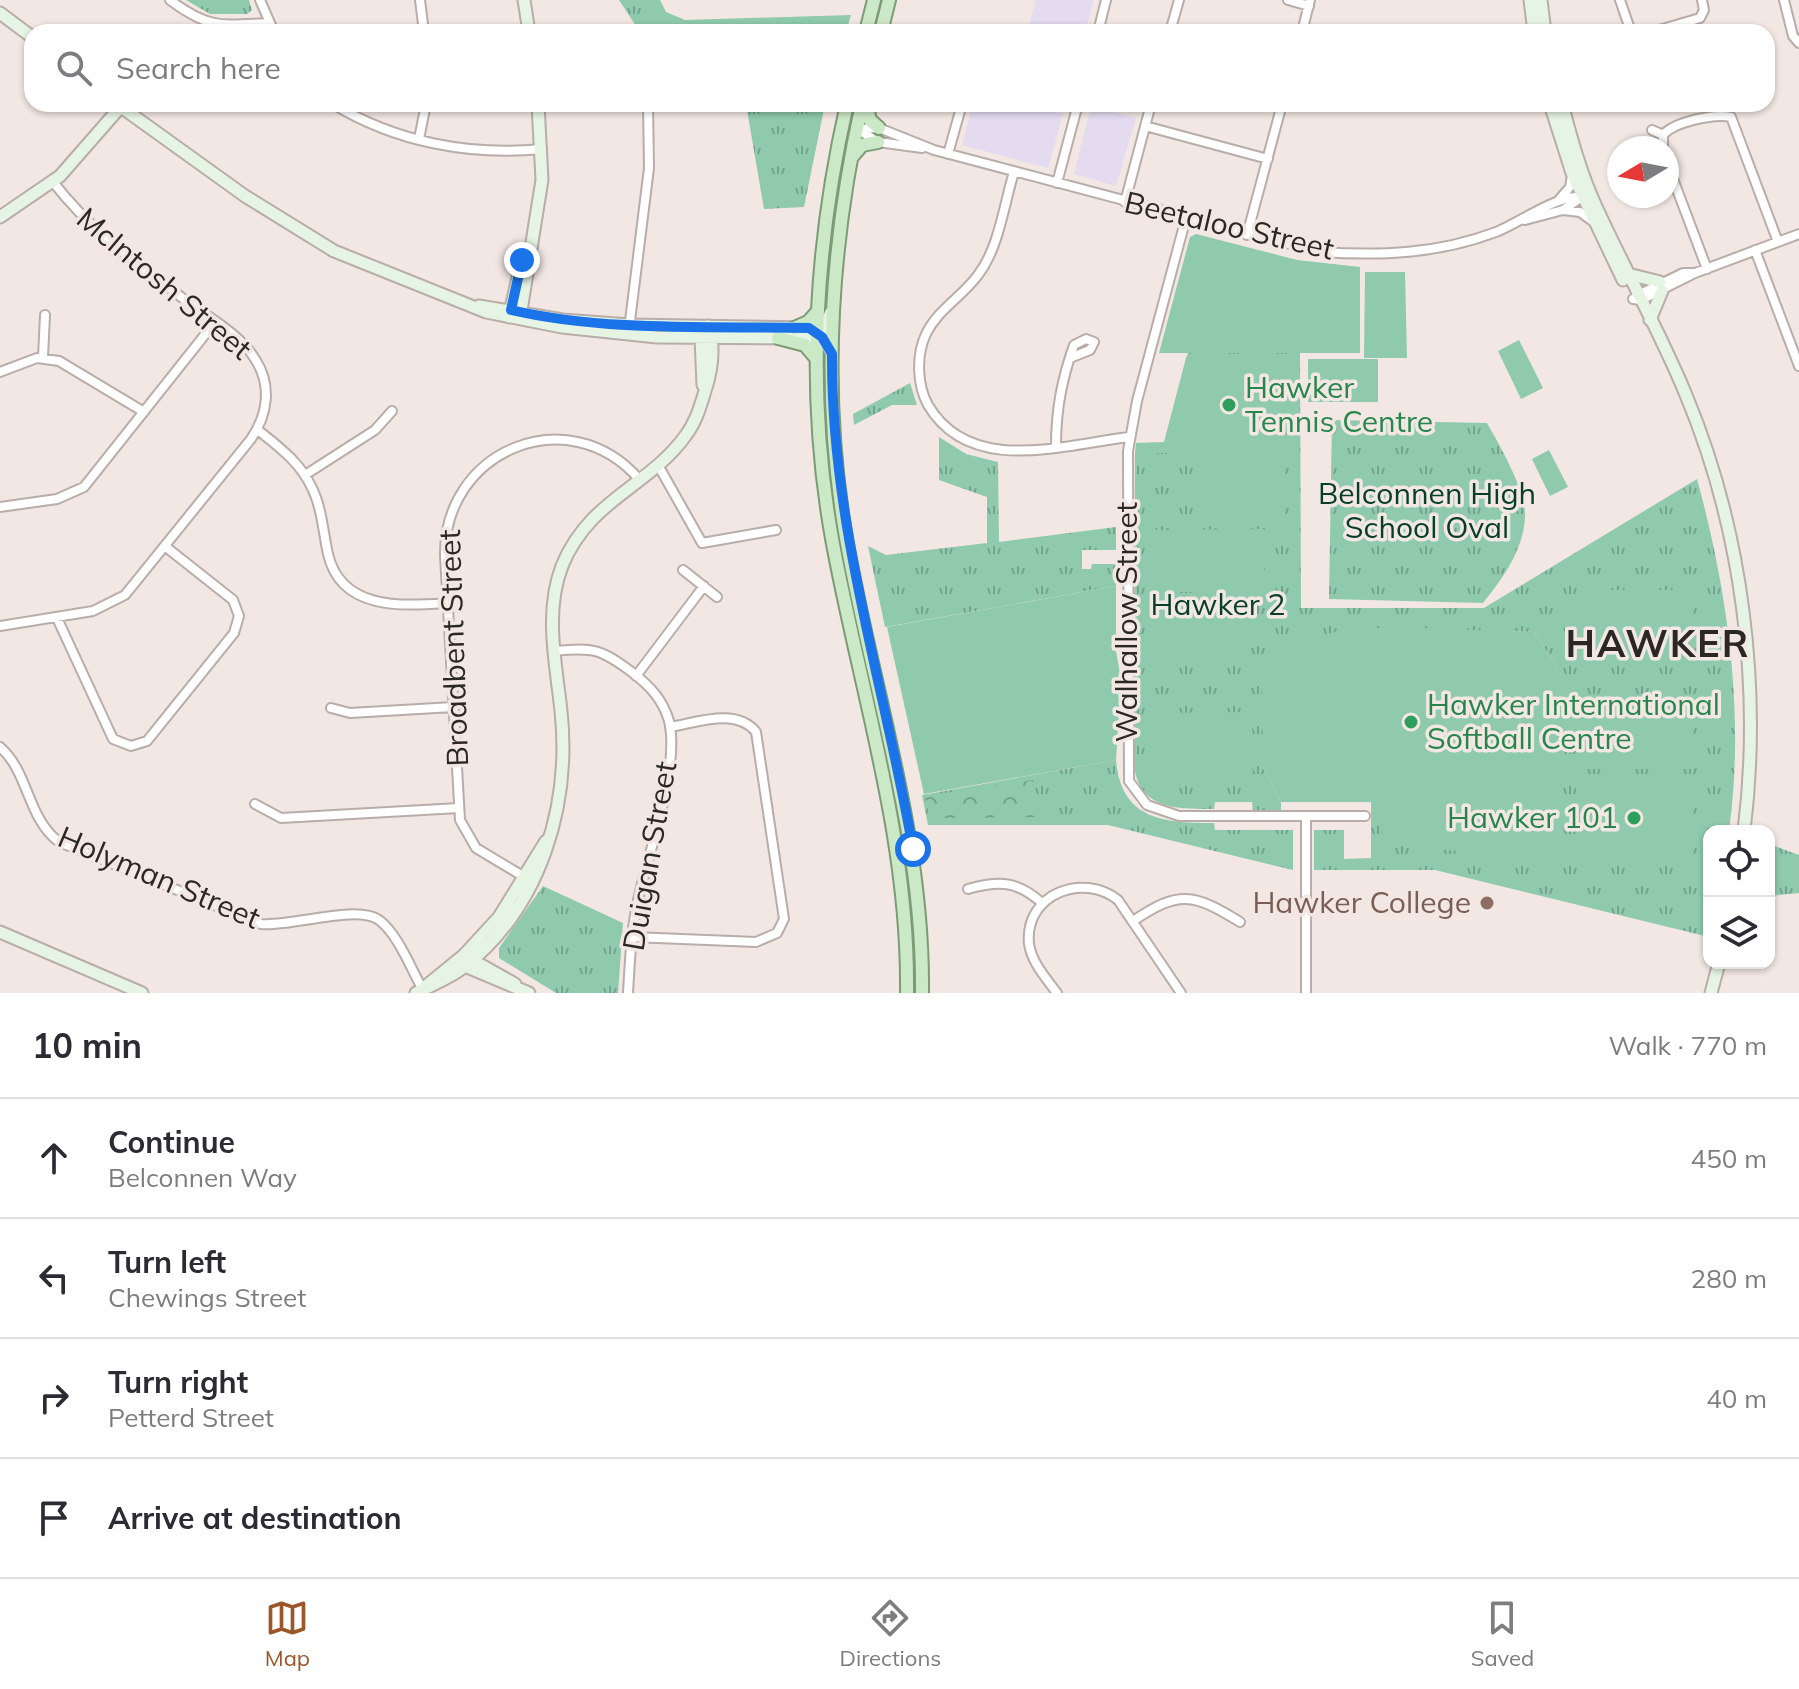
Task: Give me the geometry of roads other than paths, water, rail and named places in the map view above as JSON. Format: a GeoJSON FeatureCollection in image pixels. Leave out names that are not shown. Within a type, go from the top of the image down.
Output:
{"type":"FeatureCollection","features":[{"type":"Feature","properties":{"kind":"main road"},"geometry":{"type":"LineString","coordinates":[[868,24],[874,0]]}},
{"type":"Feature","properties":{"kind":"main road"},"geometry":{"type":"LineString","coordinates":[[883,24],[889,0]]}},
{"type":"Feature","properties":{"kind":"main road"},"geometry":{"type":"LineString","coordinates":[[845,112],[824,229],[817,312],[819,424],[826,505],[892,813],[906,926],[907,993]]}},
{"type":"Feature","properties":{"kind":"main road"},"geometry":{"type":"LineString","coordinates":[[848,112],[849,119],[857,129]]}},
{"type":"Feature","properties":{"kind":"main road"},"geometry":{"type":"LineString","coordinates":[[862,112],[850,158],[839,230],[833,307],[833,423],[854,576],[906,811],[918,888],[922,993]]}},
{"type":"Feature","properties":{"kind":"main road"},"geometry":{"type":"LineString","coordinates":[[867,112],[879,128]]}},
{"type":"Feature","properties":{"kind":"main road"},"geometry":{"type":"LineString","coordinates":[[836,151],[847,133],[857,129]]}},
{"type":"Feature","properties":{"kind":"main road"},"geometry":{"type":"LineString","coordinates":[[850,158],[862,145],[878,142]]}},
{"type":"Feature","properties":{"kind":"main road"},"geometry":{"type":"LineString","coordinates":[[794,328],[808,322],[817,312]]}},
{"type":"Feature","properties":{"kind":"main road"},"geometry":{"type":"LineString","coordinates":[[778,338],[805,345],[816,358]]}},
{"type":"Feature","properties":{"kind":"main road"},"geometry":{"type":"LineString","coordinates":[[840,579],[854,576]]}},
{"type":"Feature","properties":{"kind":"main road"},"geometry":{"type":"LineString","coordinates":[[892,813],[906,811]]}},
{"type":"Feature","properties":{"kind":"street"},"geometry":{"type":"LineString","coordinates":[[170,0],[194,18],[210,24]]}},
{"type":"Feature","properties":{"kind":"street"},"geometry":{"type":"LineString","coordinates":[[260,0],[270,24]]}},
{"type":"Feature","properties":{"kind":"street"},"geometry":{"type":"LineString","coordinates":[[420,0],[423,24]]}},
{"type":"Feature","properties":{"kind":"street"},"geometry":{"type":"LineString","coordinates":[[524,0],[528,24]]}},
{"type":"Feature","properties":{"kind":"street"},"geometry":{"type":"LineString","coordinates":[[1100,24],[1106,0]]}},
{"type":"Feature","properties":{"kind":"street"},"geometry":{"type":"LineString","coordinates":[[1172,24],[1179,0]]}},
{"type":"Feature","properties":{"kind":"street"},"geometry":{"type":"LineString","coordinates":[[1288,0],[1310,3],[1304,24]]}},
{"type":"Feature","properties":{"kind":"street"},"geometry":{"type":"LineString","coordinates":[[1530,0],[1533,24]]}},
{"type":"Feature","properties":{"kind":"street"},"geometry":{"type":"LineString","coordinates":[[1541,0],[1544,24]]}},
{"type":"Feature","properties":{"kind":"street"},"geometry":{"type":"LineString","coordinates":[[1620,0],[1627,24]]}},
{"type":"Feature","properties":{"kind":"street"},"geometry":{"type":"LineString","coordinates":[[1686,24],[1708,13],[1702,0]]}},
{"type":"Feature","properties":{"kind":"street"},"geometry":{"type":"LineString","coordinates":[[1784,0],[1793,36],[1799,43]]}},
{"type":"Feature","properties":{"kind":"street"},"geometry":{"type":"LineString","coordinates":[[0,13],[24,31]]}},
{"type":"Feature","properties":{"kind":"street"},"geometry":{"type":"LineString","coordinates":[[0,217],[53,182],[82,151],[85,140],[113,112]]}},
{"type":"Feature","properties":{"kind":"street"},"geometry":{"type":"LineString","coordinates":[[130,112],[245,196],[334,251],[406,283],[478,306],[486,312],[630,330],[809,338],[828,323],[833,307]]}},
{"type":"Feature","properties":{"kind":"street"},"geometry":{"type":"LineString","coordinates":[[347,112],[365,122],[466,151],[543,149]]}},
{"type":"Feature","properties":{"kind":"street"},"geometry":{"type":"LineString","coordinates":[[419,139],[424,112]]}},
{"type":"Feature","properties":{"kind":"street"},"geometry":{"type":"LineString","coordinates":[[515,315],[530,262],[528,254],[542,180],[543,149],[539,112]]}},
{"type":"Feature","properties":{"kind":"street"},"geometry":{"type":"LineString","coordinates":[[630,330],[649,168],[648,112]]}},
{"type":"Feature","properties":{"kind":"street"},"geometry":{"type":"LineString","coordinates":[[948,154],[960,112]]}},
{"type":"Feature","properties":{"kind":"street"},"geometry":{"type":"LineString","coordinates":[[1057,183],[1076,112]]}},
{"type":"Feature","properties":{"kind":"street"},"geometry":{"type":"LineString","coordinates":[[1125,202],[1149,112]]}},
{"type":"Feature","properties":{"kind":"street"},"geometry":{"type":"LineString","coordinates":[[1247,235],[1280,112]]}},
{"type":"Feature","properties":{"kind":"street"},"geometry":{"type":"LineString","coordinates":[[1553,112],[1572,173],[1628,274],[1692,418]]}},
{"type":"Feature","properties":{"kind":"street"},"geometry":{"type":"LineString","coordinates":[[1564,112],[1595,222],[1650,320],[1686,394],[1722,510],[1745,633],[1750,743],[1744,825]]}},
{"type":"Feature","properties":{"kind":"street"},"geometry":{"type":"LineString","coordinates":[[1731,117],[1735,112]]}},
{"type":"Feature","properties":{"kind":"street"},"geometry":{"type":"LineString","coordinates":[[1652,130],[1663,135],[1671,128],[1720,115],[1731,117]]}},
{"type":"Feature","properties":{"kind":"street"},"geometry":{"type":"LineString","coordinates":[[1731,117],[1778,242]]}},
{"type":"Feature","properties":{"kind":"street"},"geometry":{"type":"LineString","coordinates":[[1145,126],[1268,159]]}},
{"type":"Feature","properties":{"kind":"street","name":"Beetaloo Street"},"geometry":{"type":"LineString","coordinates":[[857,129],[879,128],[948,154],[1320,252],[1384,255],[1435,249],[1483,237],[1588,199]]}},
{"type":"Feature","properties":{"kind":"street","name":"Beetaloo Street"},"geometry":{"type":"LineString","coordinates":[[857,129],[878,142],[934,150]]}},
{"type":"Feature","properties":{"kind":"street"},"geometry":{"type":"LineString","coordinates":[[1014,172],[985,265],[965,290],[943,309],[926,335],[920,357],[922,389],[943,426],[967,443],[1006,451],[1129,437]]}},
{"type":"Feature","properties":{"kind":"street"},"geometry":{"type":"LineString","coordinates":[[1557,202],[1570,187],[1572,173]]}},
{"type":"Feature","properties":{"kind":"street","name":"McIntosh Street"},"geometry":{"type":"LineString","coordinates":[[0,626],[93,611],[125,595],[258,430],[266,400],[261,370],[244,344],[98,234],[53,182]]}},
{"type":"Feature","properties":{"kind":"street"},"geometry":{"type":"LineString","coordinates":[[1679,195],[1707,269]]}},
{"type":"Feature","properties":{"kind":"street","name":"Beetaloo Street"},"geometry":{"type":"LineString","coordinates":[[1525,220],[1557,202],[1588,199]]}},
{"type":"Feature","properties":{"kind":"street"},"geometry":{"type":"LineString","coordinates":[[1563,210],[1580,212],[1595,222]]}},
{"type":"Feature","properties":{"kind":"street","name":"Walhallow Street"},"geometry":{"type":"LineString","coordinates":[[1186,218],[1129,437],[1129,781],[1138,797],[1165,814],[1365,816]]}},
{"type":"Feature","properties":{"kind":"street"},"geometry":{"type":"LineString","coordinates":[[1637,298],[1683,273],[1707,269],[1799,234]]}},
{"type":"Feature","properties":{"kind":"street"},"geometry":{"type":"LineString","coordinates":[[1755,250],[1798,363]]}},
{"type":"Feature","properties":{"kind":"street"},"geometry":{"type":"LineString","coordinates":[[1628,274],[1661,287]]}},
{"type":"Feature","properties":{"kind":"street"},"geometry":{"type":"LineString","coordinates":[[1650,320],[1661,287]]}},
{"type":"Feature","properties":{"kind":"street"},"geometry":{"type":"LineString","coordinates":[[43,357],[45,315]]}},
{"type":"Feature","properties":{"kind":"street"},"geometry":{"type":"LineString","coordinates":[[0,507],[57,499],[84,487],[215,322]]}},
{"type":"Feature","properties":{"kind":"street"},"geometry":{"type":"LineString","coordinates":[[707,334],[809,328],[832,354]]}},
{"type":"Feature","properties":{"kind":"street"},"geometry":{"type":"LineString","coordinates":[[491,969],[486,959],[490,943],[545,857],[560,792],[563,746],[552,608],[556,587],[572,546],[600,510],[658,465],[688,433],[704,394],[707,334]]}},
{"type":"Feature","properties":{"kind":"street"},"geometry":{"type":"LineString","coordinates":[[0,372],[20,361],[43,357],[68,365],[144,412]]}},
{"type":"Feature","properties":{"kind":"street"},"geometry":{"type":"LineString","coordinates":[[1056,446],[1057,403],[1070,358]]}},
{"type":"Feature","properties":{"kind":"street"},"geometry":{"type":"LineString","coordinates":[[305,475],[375,430],[392,411]]}},
{"type":"Feature","properties":{"kind":"street"},"geometry":{"type":"LineString","coordinates":[[258,430],[289,455],[305,475],[316,497],[330,562],[345,585],[363,597],[385,605],[447,603]]}},
{"type":"Feature","properties":{"kind":"street","name":"Broadbent Street"},"geometry":{"type":"LineString","coordinates":[[530,880],[476,848],[462,826],[447,603],[447,525],[468,481],[489,461],[524,444],[544,440],[574,441],[609,453],[639,479]]}},
{"type":"Feature","properties":{"kind":"street"},"geometry":{"type":"LineString","coordinates":[[658,465],[702,543],[776,530]]}},
{"type":"Feature","properties":{"kind":"street"},"geometry":{"type":"LineString","coordinates":[[57,618],[109,734],[123,745],[147,741],[234,633],[239,616],[233,600],[166,547]]}},
{"type":"Feature","properties":{"kind":"street"},"geometry":{"type":"LineString","coordinates":[[683,570],[717,597]]}},
{"type":"Feature","properties":{"kind":"street"},"geometry":{"type":"LineString","coordinates":[[636,676],[704,586]]}},
{"type":"Feature","properties":{"kind":"street","name":"Duigan Street"},"geometry":{"type":"LineString","coordinates":[[555,651],[597,649],[636,676],[659,698],[670,727],[663,802],[632,937],[628,993]]}},
{"type":"Feature","properties":{"kind":"street"},"geometry":{"type":"LineString","coordinates":[[331,708],[350,713],[453,707]]}},
{"type":"Feature","properties":{"kind":"street"},"geometry":{"type":"LineString","coordinates":[[632,937],[756,942],[777,933],[784,919],[756,732],[747,722],[733,718],[670,727]]}},
{"type":"Feature","properties":{"kind":"street","name":"Holyman Street"},"geometry":{"type":"LineString","coordinates":[[0,747],[11,761],[41,824],[59,842],[261,924],[284,925],[353,914],[375,918],[387,927],[420,991]]}},
{"type":"Feature","properties":{"kind":"street"},"geometry":{"type":"LineString","coordinates":[[255,804],[281,818],[459,808]]}},
{"type":"Feature","properties":{"kind":"street"},"geometry":{"type":"LineString","coordinates":[[1306,816],[1306,993]]}},
{"type":"Feature","properties":{"kind":"street"},"geometry":{"type":"LineString","coordinates":[[420,991],[440,984],[464,961],[530,880]]}},
{"type":"Feature","properties":{"kind":"street"},"geometry":{"type":"LineString","coordinates":[[968,889],[991,883],[1017,885],[1042,903]]}},
{"type":"Feature","properties":{"kind":"street"},"geometry":{"type":"LineString","coordinates":[[1057,993],[1039,969],[1029,946],[1030,927],[1042,903],[1068,888],[1099,888],[1118,900],[1181,993]]}},
{"type":"Feature","properties":{"kind":"street"},"geometry":{"type":"LineString","coordinates":[[1133,921],[1159,904],[1179,897],[1214,906],[1240,922]]}},
{"type":"Feature","properties":{"kind":"street"},"geometry":{"type":"LineString","coordinates":[[0,932],[139,992]]}},
{"type":"Feature","properties":{"kind":"street"},"geometry":{"type":"LineString","coordinates":[[464,961],[490,943]]}},
{"type":"Feature","properties":{"kind":"street"},"geometry":{"type":"LineString","coordinates":[[464,961],[491,969],[523,990]]}},
{"type":"Feature","properties":{"kind":"street"},"geometry":{"type":"LineString","coordinates":[[464,961],[523,990]]}},
{"type":"Feature","properties":{"kind":"street"},"geometry":{"type":"LineString","coordinates":[[1711,993],[1717,969]]}},
{"type":"Feature","properties":{"kind":"place","name":"Hawker Tennis Centre"},"geometry":{"type":"Point","coordinates":[1229,405]}},
{"type":"Feature","properties":{"kind":"place","name":"Hawker International Softball Centre"},"geometry":{"type":"Point","coordinates":[1411,722]}},
{"type":"Feature","properties":{"kind":"place","name":"Hawker 101"},"geometry":{"type":"Point","coordinates":[1634,818]}},
{"type":"Feature","properties":{"kind":"place","name":"Hawker College"},"geometry":{"type":"Point","coordinates":[1487,903]}},
{"type":"Feature","properties":{"kind":"district","name":"HAWKER"},"geometry":{"type":"Point","coordinates":[1658,644]}},
{"type":"Feature","properties":{"kind":"park label","name":"Belconnen High School Oval"},"geometry":{"type":"Point","coordinates":[1427,511]}},
{"type":"Feature","properties":{"kind":"park label","name":"Hawker 2"},"geometry":{"type":"Point","coordinates":[1218,605]}}]}
